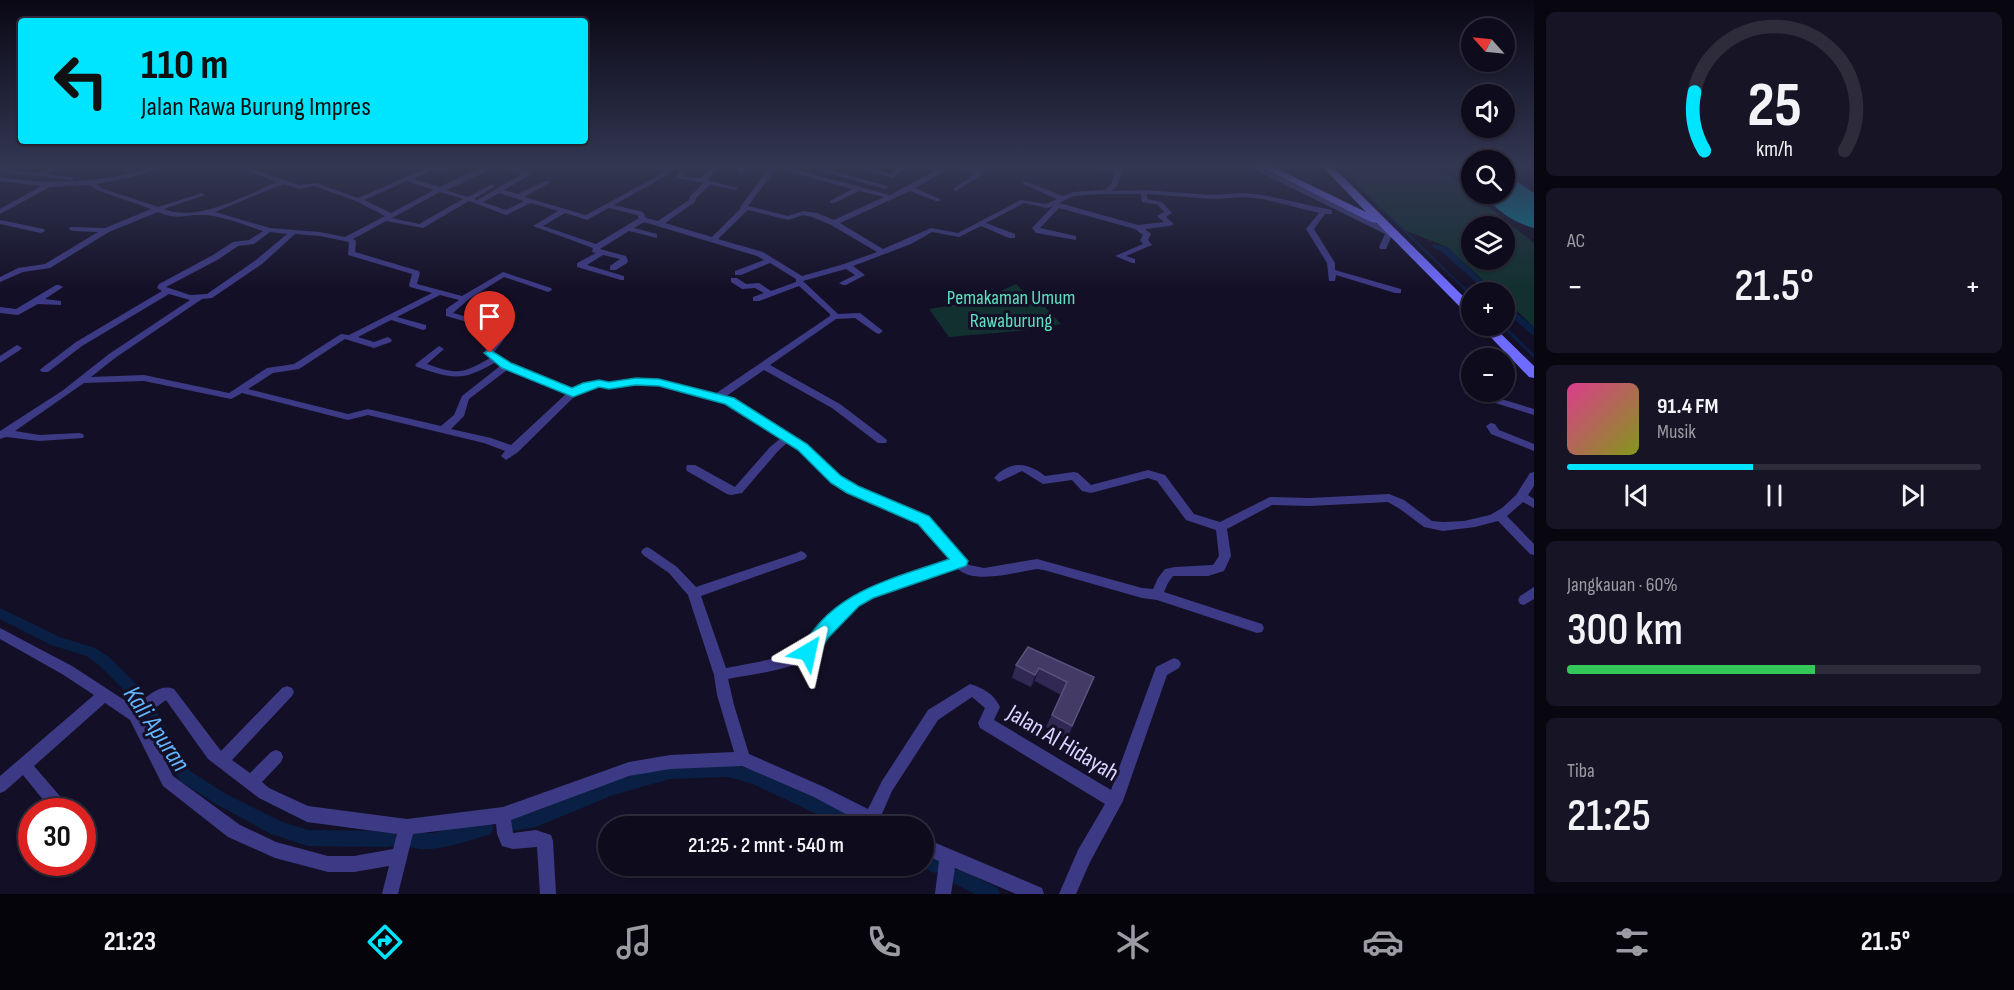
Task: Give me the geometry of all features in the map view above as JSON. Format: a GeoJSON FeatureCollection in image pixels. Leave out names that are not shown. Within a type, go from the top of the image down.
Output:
{"type":"FeatureCollection","features":[{"type":"Feature","properties":{"kind":"main road"},"geometry":{"type":"LineString","coordinates":[[1340,207],[1388,230]]}},
{"type":"Feature","properties":{"kind":"main road"},"geometry":{"type":"LineString","coordinates":[[1365,207],[1461,301]]}},
{"type":"Feature","properties":{"kind":"main road"},"geometry":{"type":"LineString","coordinates":[[1495,336],[1534,374]]}},
{"type":"Feature","properties":{"kind":"street"},"geometry":{"type":"LineString","coordinates":[[153,207],[174,216],[208,213],[223,207]]}},
{"type":"Feature","properties":{"kind":"street"},"geometry":{"type":"LineString","coordinates":[[0,280],[14,273],[47,266],[106,230],[165,207]]}},
{"type":"Feature","properties":{"kind":"street"},"geometry":{"type":"LineString","coordinates":[[370,207],[388,217],[420,226],[454,207]]}},
{"type":"Feature","properties":{"kind":"street"},"geometry":{"type":"LineString","coordinates":[[347,239],[407,207]]}},
{"type":"Feature","properties":{"kind":"street"},"geometry":{"type":"LineString","coordinates":[[489,207],[506,213],[519,207]]}},
{"type":"Feature","properties":{"kind":"street"},"geometry":{"type":"LineString","coordinates":[[549,207],[587,218],[607,207]]}},
{"type":"Feature","properties":{"kind":"street"},"geometry":{"type":"LineString","coordinates":[[611,207],[640,214],[643,219]]}},
{"type":"Feature","properties":{"kind":"street"},"geometry":{"type":"LineString","coordinates":[[660,223],[684,207]]}},
{"type":"Feature","properties":{"kind":"street"},"geometry":{"type":"LineString","coordinates":[[834,223],[869,207]]}},
{"type":"Feature","properties":{"kind":"street"},"geometry":{"type":"LineString","coordinates":[[756,299],[883,252],[931,230],[959,235],[1013,207]]}},
{"type":"Feature","properties":{"kind":"street"},"geometry":{"type":"LineString","coordinates":[[1054,207],[1036,228],[1040,231],[1073,238]]}},
{"type":"Feature","properties":{"kind":"street"},"geometry":{"type":"LineString","coordinates":[[1061,207],[1138,227],[1170,224],[1161,216],[1168,213],[1163,207]]}},
{"type":"Feature","properties":{"kind":"street"},"geometry":{"type":"LineString","coordinates":[[1302,207],[1323,212],[1338,210]]}},
{"type":"Feature","properties":{"kind":"street"},"geometry":{"type":"LineString","coordinates":[[1332,207],[1388,230],[1383,247]]}},
{"type":"Feature","properties":{"kind":"street"},"geometry":{"type":"LineString","coordinates":[[713,240],[746,208],[788,218],[807,213],[834,223],[883,252]]}},
{"type":"Feature","properties":{"kind":"street"},"geometry":{"type":"LineString","coordinates":[[564,211],[537,226],[623,258],[624,261],[613,268]]}},
{"type":"Feature","properties":{"kind":"street"},"geometry":{"type":"LineString","coordinates":[[1323,212],[1310,229],[1331,264],[1331,275],[1398,291]]}},
{"type":"Feature","properties":{"kind":"street"},"geometry":{"type":"LineString","coordinates":[[208,213],[269,230],[347,239],[353,243],[351,253],[416,273],[413,285],[464,298]]}},
{"type":"Feature","properties":{"kind":"street"},"geometry":{"type":"LineString","coordinates":[[621,278],[580,265],[618,234],[643,219],[771,260],[800,281],[834,313],[834,316]]}},
{"type":"Feature","properties":{"kind":"street"},"geometry":{"type":"LineString","coordinates":[[0,222],[40,231]]}},
{"type":"Feature","properties":{"kind":"street"},"geometry":{"type":"LineString","coordinates":[[981,224],[1012,236]]}},
{"type":"Feature","properties":{"kind":"street"},"geometry":{"type":"LineString","coordinates":[[1132,261],[1119,256],[1148,245],[1144,240],[1147,234],[1138,227]]}},
{"type":"Feature","properties":{"kind":"street"},"geometry":{"type":"LineString","coordinates":[[628,228],[654,236]]}},
{"type":"Feature","properties":{"kind":"street"},"geometry":{"type":"LineString","coordinates":[[73,229],[106,230]]}},
{"type":"Feature","properties":{"kind":"street"},"geometry":{"type":"LineString","coordinates":[[198,299],[160,288],[236,244],[250,242],[269,230]]}},
{"type":"Feature","properties":{"kind":"street"},"geometry":{"type":"LineString","coordinates":[[606,231],[618,234]]}},
{"type":"Feature","properties":{"kind":"street"},"geometry":{"type":"LineString","coordinates":[[2,434],[82,380],[112,356],[198,299],[209,297],[245,272],[293,232]]}},
{"type":"Feature","properties":{"kind":"street"},"geometry":{"type":"LineString","coordinates":[[771,260],[736,276],[745,287],[756,285],[771,294]]}},
{"type":"Feature","properties":{"kind":"street"},"geometry":{"type":"LineString","coordinates":[[843,283],[861,275],[847,266]]}},
{"type":"Feature","properties":{"kind":"street"},"geometry":{"type":"LineString","coordinates":[[0,271],[14,273]]}},
{"type":"Feature","properties":{"kind":"street"},"geometry":{"type":"LineString","coordinates":[[548,290],[503,274],[464,298],[464,301],[448,312],[504,330],[501,338],[489,352],[506,366],[573,393]]}},
{"type":"Feature","properties":{"kind":"street"},"geometry":{"type":"LineString","coordinates":[[0,310],[18,312],[59,287]]}},
{"type":"Feature","properties":{"kind":"street"},"geometry":{"type":"LineString","coordinates":[[45,370],[79,344],[168,291]]}},
{"type":"Feature","properties":{"kind":"street"},"geometry":{"type":"LineString","coordinates":[[352,337],[439,292]]}},
{"type":"Feature","properties":{"kind":"street"},"geometry":{"type":"LineString","coordinates":[[36,301],[58,303]]}},
{"type":"Feature","properties":{"kind":"street"},"geometry":{"type":"LineString","coordinates":[[718,397],[834,316],[857,315],[879,331]]}},
{"type":"Feature","properties":{"kind":"street"},"geometry":{"type":"LineString","coordinates":[[388,317],[423,327]]}},
{"type":"Feature","properties":{"kind":"street"},"geometry":{"type":"LineString","coordinates":[[82,380],[144,378],[231,396],[270,370],[296,366],[339,338],[352,337],[374,345],[388,340]]}},
{"type":"Feature","properties":{"kind":"street"},"geometry":{"type":"LineString","coordinates":[[0,360],[17,348]]}},
{"type":"Feature","properties":{"kind":"street"},"geometry":{"type":"LineString","coordinates":[[439,349],[420,365],[459,376],[466,375],[496,358]]}},
{"type":"Feature","properties":{"kind":"street"},"geometry":{"type":"LineString","coordinates":[[443,430],[459,416],[465,398],[506,366]]}},
{"type":"Feature","properties":{"kind":"street"},"geometry":{"type":"LineString","coordinates":[[764,366],[836,406],[882,441]]}},
{"type":"Feature","properties":{"kind":"street"},"geometry":{"type":"LineString","coordinates":[[242,390],[348,417],[368,412],[487,440],[510,453],[573,393],[587,385],[659,382],[729,401],[802,447],[836,479],[852,490],[924,520],[965,569],[984,573],[1037,564],[1142,593],[1157,595],[1257,628]]}},
{"type":"Feature","properties":{"kind":"street"},"geometry":{"type":"LineString","coordinates":[[1502,402],[1534,412]]}},
{"type":"Feature","properties":{"kind":"street"},"geometry":{"type":"LineString","coordinates":[[1491,426],[1495,432],[1534,448]]}},
{"type":"Feature","properties":{"kind":"street"},"geometry":{"type":"LineString","coordinates":[[2,434],[39,438],[79,436]]}},
{"type":"Feature","properties":{"kind":"street"},"geometry":{"type":"LineString","coordinates":[[691,468],[731,490],[738,490],[774,449],[788,437]]}},
{"type":"Feature","properties":{"kind":"street"},"geometry":{"type":"LineString","coordinates":[[999,478],[1018,466],[1023,466],[1029,468],[1043,480],[1074,476],[1086,488],[1091,489],[1148,474],[1155,475],[1161,478],[1190,517],[1221,527],[1270,501],[1310,502],[1389,498],[1401,502],[1426,523],[1448,528],[1500,516],[1522,496],[1534,476]]}},
{"type":"Feature","properties":{"kind":"street"},"geometry":{"type":"LineString","coordinates":[[1522,496],[1534,504]]}},
{"type":"Feature","properties":{"kind":"street"},"geometry":{"type":"LineString","coordinates":[[1500,516],[1534,551]]}},
{"type":"Feature","properties":{"kind":"street"},"geometry":{"type":"LineString","coordinates":[[1157,595],[1162,581],[1169,572],[1182,569],[1210,572],[1220,568],[1225,556],[1221,527]]}},
{"type":"Feature","properties":{"kind":"street"},"geometry":{"type":"LineString","coordinates":[[647,552],[673,570],[694,593],[721,675],[722,687],[735,724],[743,759]]}},
{"type":"Feature","properties":{"kind":"street"},"geometry":{"type":"LineString","coordinates":[[694,593],[801,556]]}},
{"type":"Feature","properties":{"kind":"street"},"geometry":{"type":"LineString","coordinates":[[721,675],[799,658],[808,652],[822,633],[853,602],[868,594],[960,561]]}},
{"type":"Feature","properties":{"kind":"street"},"geometry":{"type":"LineString","coordinates":[[0,633],[139,713],[168,781],[234,831],[275,850],[328,864],[354,864],[400,856]]}},
{"type":"Feature","properties":{"kind":"street"},"geometry":{"type":"LineString","coordinates":[[1067,894],[1084,856],[1115,801],[1161,671],[1174,664]]}},
{"type":"Feature","properties":{"kind":"street","name":"Jalan Al Hidayah"},"geometry":{"type":"LineString","coordinates":[[880,816],[887,786],[933,715],[970,690],[980,693],[993,707],[986,723],[1115,801]]}},
{"type":"Feature","properties":{"kind":"street"},"geometry":{"type":"LineString","coordinates":[[222,760],[287,692]]}},
{"type":"Feature","properties":{"kind":"street"},"geometry":{"type":"LineString","coordinates":[[139,713],[164,693],[173,697],[213,754],[283,804],[307,814],[407,827],[503,815],[629,769],[670,762],[743,759],[819,792],[865,816]]}},
{"type":"Feature","properties":{"kind":"street"},"geometry":{"type":"LineString","coordinates":[[0,786],[105,694]]}},
{"type":"Feature","properties":{"kind":"street"},"geometry":{"type":"LineString","coordinates":[[251,783],[276,757]]}},
{"type":"Feature","properties":{"kind":"street"},"geometry":{"type":"LineString","coordinates":[[24,765],[52,798]]}},
{"type":"Feature","properties":{"kind":"street"},"geometry":{"type":"LineString","coordinates":[[503,815],[508,840],[515,842],[537,837],[545,841],[548,894]]}},
{"type":"Feature","properties":{"kind":"street"},"geometry":{"type":"LineString","coordinates":[[390,894],[407,827]]}},
{"type":"Feature","properties":{"kind":"street"},"geometry":{"type":"LineString","coordinates":[[934,851],[1036,894]]}},
{"type":"Feature","properties":{"kind":"street"},"geometry":{"type":"LineString","coordinates":[[943,894],[948,858]]}},
{"type":"Feature","properties":{"kind":"green space"},"geometry":{"type":"Polygon","coordinates":[[[1379,207],[1488,207],[1500,216],[1461,216],[1461,260],[1447,247],[1404,230],[1379,207]]]}},
{"type":"Feature","properties":{"kind":"green space"},"geometry":{"type":"Polygon","coordinates":[[[1515,228],[1534,243],[1534,327],[1515,309],[1515,282],[1485,282],[1472,270],[1515,270],[1515,228]]]}},
{"type":"Feature","properties":{"kind":"green space","name":"Pemakaman Umum Rawaburung"},"geometry":{"type":"Polygon","coordinates":[[[1016,284],[1024,292],[1032,293],[1061,324],[1018,331],[949,337],[929,309],[978,301],[1016,284]]]}},
{"type":"Feature","properties":{"kind":"building"},"geometry":{"type":"Polygon","coordinates":[[[1028,647],[1094,677],[1072,726],[1052,715],[1067,682],[1039,668],[1035,675],[1016,665],[1028,647]]]}},
{"type":"Feature","properties":{"kind":"waterway"},"geometry":{"type":"LineString","coordinates":[[1379,207],[1461,285]]}},
{"type":"Feature","properties":{"kind":"waterway"},"geometry":{"type":"LineString","coordinates":[[1436,246],[1444,249],[1480,282]]}},
{"type":"Feature","properties":{"kind":"waterway"},"geometry":{"type":"LineString","coordinates":[[1515,315],[1534,332]]}},
{"type":"Feature","properties":{"kind":"waterway"},"geometry":{"type":"LineString","coordinates":[[1513,336],[1534,356]]}},
{"type":"Feature","properties":{"kind":"waterway","name":"Kali Apuran"},"geometry":{"type":"LineString","coordinates":[[0,613],[56,641],[90,652],[104,661],[143,700],[185,776],[221,799],[277,828],[308,838],[389,839]]}},
{"type":"Feature","properties":{"kind":"waterway","name":"Kali Apuran"},"geometry":{"type":"LineString","coordinates":[[512,823],[536,819],[612,788],[670,772],[728,770],[755,777],[837,816]]}},
{"type":"Feature","properties":{"kind":"waterway"},"geometry":{"type":"LineString","coordinates":[[413,840],[432,841],[485,828]]}},
{"type":"Feature","properties":{"kind":"waterway","name":"Kali Apuran"},"geometry":{"type":"LineString","coordinates":[[959,877],[992,894]]}},
{"type":"Feature","properties":{"kind":"runway"},"geometry":{"type":"LineString","coordinates":[[1524,207],[1534,214]]}},
{"type":"Feature","properties":{"kind":"route"},"geometry":{"type":"LineString","coordinates":[[490,353],[506,366],[573,393],[587,385],[599,383],[609,386],[636,382],[659,382],[729,401],[802,447],[836,479],[852,490],[924,520],[960,561],[868,594],[853,602],[822,633],[808,652]]}}]}
